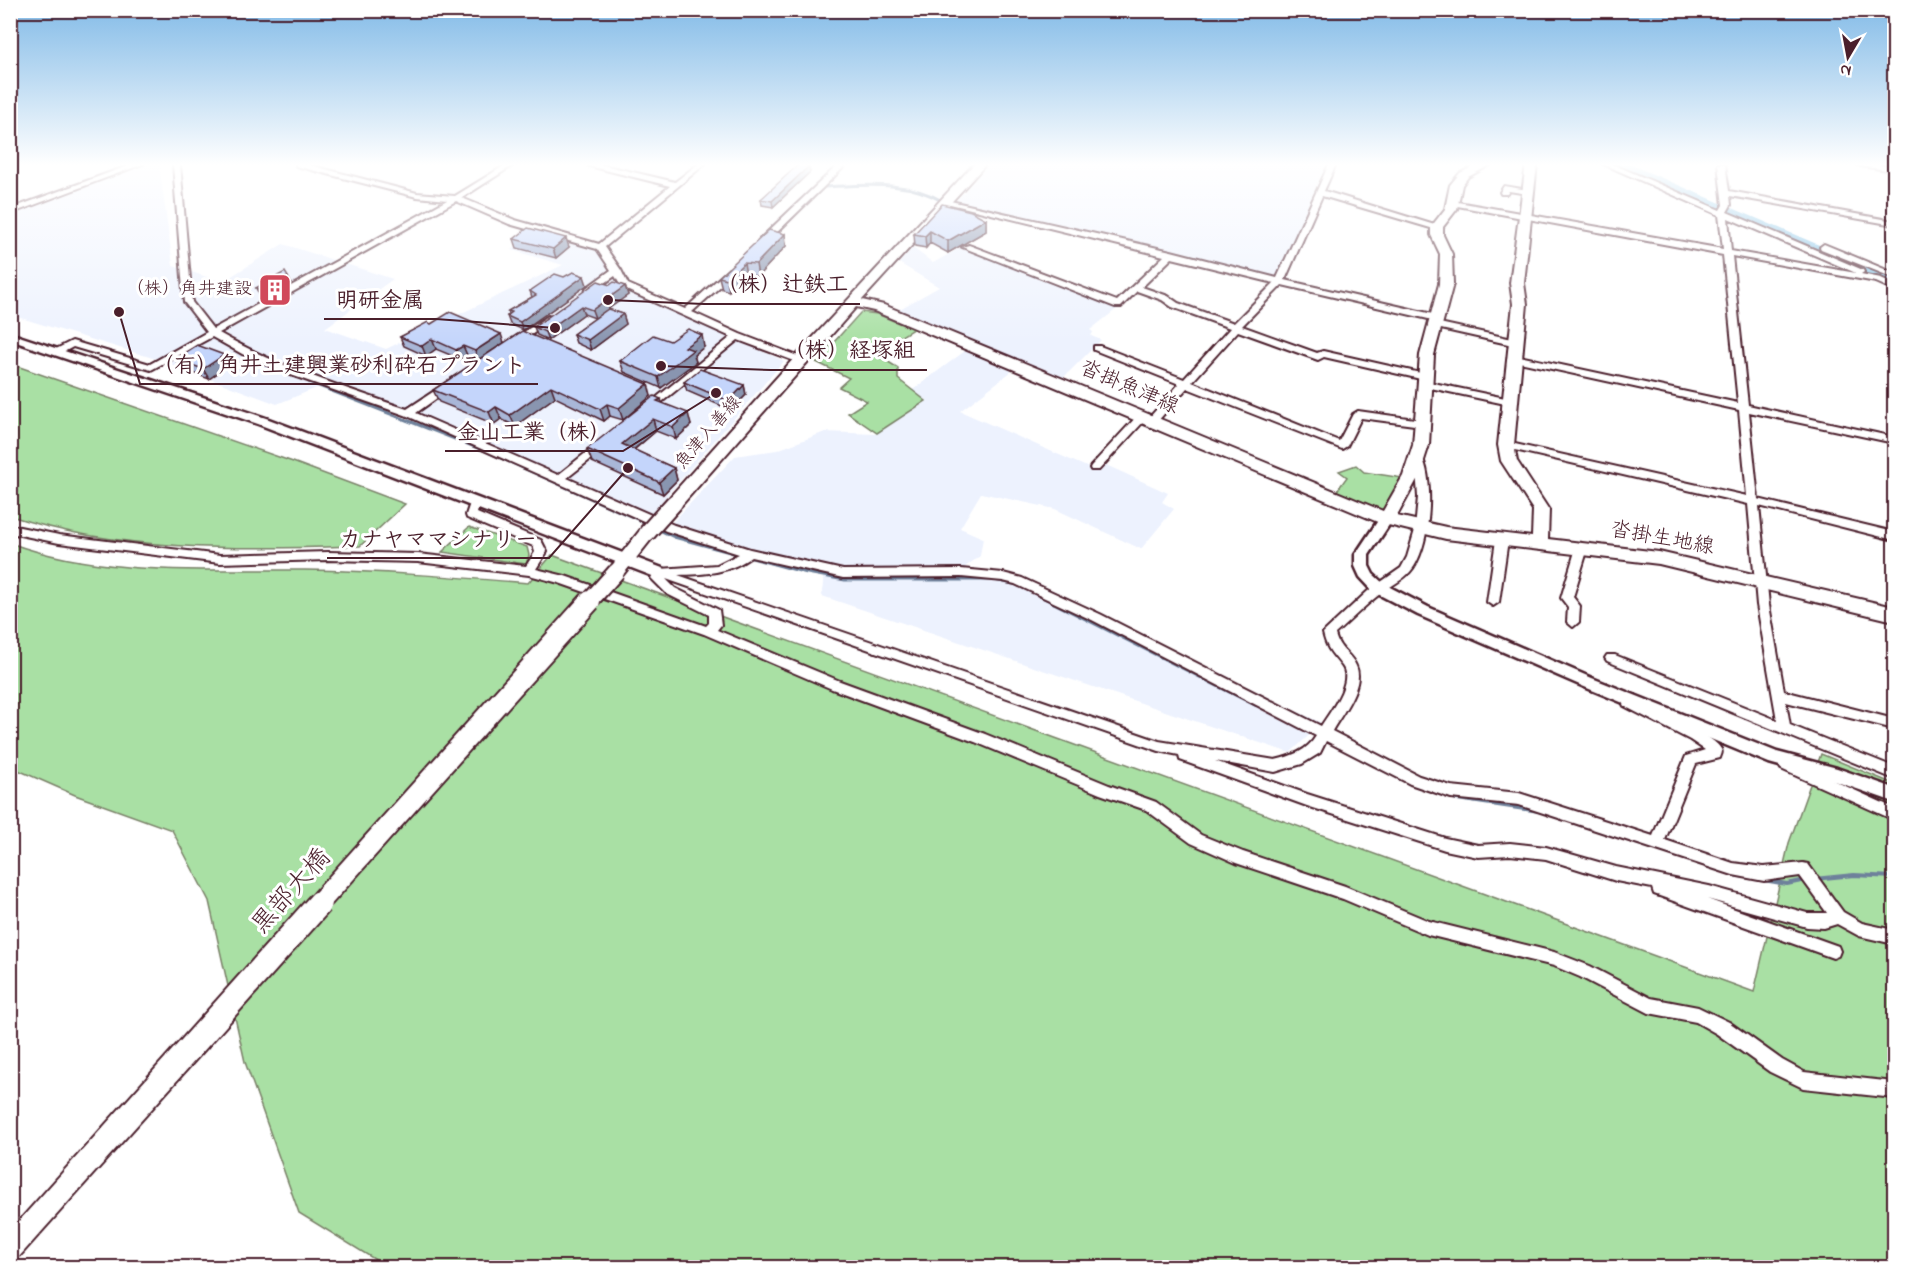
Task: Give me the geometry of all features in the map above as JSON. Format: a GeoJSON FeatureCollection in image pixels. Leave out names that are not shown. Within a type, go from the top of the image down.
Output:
{"type":"FeatureCollection","features":[{"type":"Feature","properties":{"kind":"main road","name":"魚津入善線"},"geometry":{"type":"LineString","coordinates":[[621,566],[647,533],[800,360],[926,224]]}},
{"type":"Feature","properties":{"kind":"main road"},"geometry":{"type":"LineString","coordinates":[[1386,519],[1400,500],[1422,445],[1427,355],[1446,284],[1446,254],[1437,235],[1437,228],[1440,224]]}},
{"type":"Feature","properties":{"kind":"main road"},"geometry":{"type":"LineString","coordinates":[[1525,224],[1517,283],[1520,304],[1506,445],[1509,461],[1541,510],[1540,544]]}},
{"type":"Feature","properties":{"kind":"main road","name":"沓掛魚津線"},"geometry":{"type":"LineString","coordinates":[[854,302],[879,308],[1386,519],[1419,528]]}},
{"type":"Feature","properties":{"kind":"main road","name":"沓掛生地線"},"geometry":{"type":"LineString","coordinates":[[1419,528],[1659,558],[1894,614]]}},
{"type":"Feature","properties":{"kind":"main road","name":"黒部大橋"},"geometry":{"type":"LineString","coordinates":[[10,1249],[621,566]]}},
{"type":"Feature","properties":{"kind":"street"},"geometry":{"type":"LineString","coordinates":[[181,224],[188,302],[212,333],[247,353],[291,372],[408,412],[670,528],[749,553],[843,574],[961,573],[1003,577],[1018,581],[1424,783],[1451,792],[1519,799],[1733,869],[1764,874],[1803,869],[1838,917],[1859,929],[1894,937]]}},
{"type":"Feature","properties":{"kind":"street"},"geometry":{"type":"LineString","coordinates":[[57,352],[72,344],[152,367],[410,224]]}},
{"type":"Feature","properties":{"kind":"street"},"geometry":{"type":"LineString","coordinates":[[518,224],[600,247],[604,249],[625,286],[736,336],[800,360]]}},
{"type":"Feature","properties":{"kind":"street"},"geometry":{"type":"LineString","coordinates":[[600,247],[629,224]]}},
{"type":"Feature","properties":{"kind":"street"},"geometry":{"type":"LineString","coordinates":[[758,246],[781,224]]}},
{"type":"Feature","properties":{"kind":"street"},"geometry":{"type":"LineString","coordinates":[[1040,224],[1171,254],[1436,321],[1516,350],[1744,407],[1894,440]]}},
{"type":"Feature","properties":{"kind":"street"},"geometry":{"type":"LineString","coordinates":[[1095,468],[1186,384],[1236,327],[1279,283],[1304,224]]}},
{"type":"Feature","properties":{"kind":"street"},"geometry":{"type":"LineString","coordinates":[[1423,224],[1437,228]]}},
{"type":"Feature","properties":{"kind":"street"},"geometry":{"type":"LineString","coordinates":[[1572,224],[1878,280]]}},
{"type":"Feature","properties":{"kind":"street"},"geometry":{"type":"LineString","coordinates":[[1726,224],[1760,582],[1784,726]]}},
{"type":"Feature","properties":{"kind":"street"},"geometry":{"type":"LineString","coordinates":[[1757,224],[1894,287]]}},
{"type":"Feature","properties":{"kind":"street"},"geometry":{"type":"LineString","coordinates":[[1762,224],[1894,276]]}},
{"type":"Feature","properties":{"kind":"street"},"geometry":{"type":"LineString","coordinates":[[966,247],[1118,305],[1171,254]]}},
{"type":"Feature","properties":{"kind":"street"},"geometry":{"type":"LineString","coordinates":[[686,313],[741,263]]}},
{"type":"Feature","properties":{"kind":"street"},"geometry":{"type":"LineString","coordinates":[[580,296],[617,270]]}},
{"type":"Feature","properties":{"kind":"street"},"geometry":{"type":"LineString","coordinates":[[1136,288],[1318,357],[1323,354],[1510,402]]}},
{"type":"Feature","properties":{"kind":"street"},"geometry":{"type":"LineString","coordinates":[[505,349],[552,316]]}},
{"type":"Feature","properties":{"kind":"street"},"geometry":{"type":"LineString","coordinates":[[10,336],[262,421],[475,503],[621,566],[660,573],[1159,746],[1307,800],[1445,844],[1478,851],[1510,849],[1546,853],[1616,873],[1709,893],[1807,920],[1824,921],[1838,917]]}},
{"type":"Feature","properties":{"kind":"street"},"geometry":{"type":"LineString","coordinates":[[525,336],[535,340]]}},
{"type":"Feature","properties":{"kind":"street"},"geometry":{"type":"LineString","coordinates":[[638,416],[736,336]]}},
{"type":"Feature","properties":{"kind":"street"},"geometry":{"type":"LineString","coordinates":[[1097,348],[1342,446],[1358,414],[1422,423]]}},
{"type":"Feature","properties":{"kind":"street"},"geometry":{"type":"LineString","coordinates":[[408,412],[457,381]]}},
{"type":"Feature","properties":{"kind":"street"},"geometry":{"type":"LineString","coordinates":[[654,391],[665,396]]}},
{"type":"Feature","properties":{"kind":"street"},"geometry":{"type":"LineString","coordinates":[[560,479],[612,437]]}},
{"type":"Feature","properties":{"kind":"street"},"geometry":{"type":"LineString","coordinates":[[1506,445],[1753,501],[1894,536]]}},
{"type":"Feature","properties":{"kind":"street"},"geometry":{"type":"LineString","coordinates":[[1159,746],[1275,766],[1297,760],[1316,748],[1352,684],[1351,667],[1332,646],[1329,633],[1379,588],[1408,567],[1416,549],[1423,515],[1424,478],[1418,459]]}},
{"type":"Feature","properties":{"kind":"street"},"geometry":{"type":"LineString","coordinates":[[475,503],[471,515],[537,543],[541,552],[529,571]]}},
{"type":"Feature","properties":{"kind":"street"},"geometry":{"type":"LineString","coordinates":[[1386,519],[1362,555],[1362,566],[1367,578],[1379,588],[1423,610],[1611,692],[1775,758],[1837,775],[1894,795]]}},
{"type":"Feature","properties":{"kind":"street"},"geometry":{"type":"LineString","coordinates":[[10,529],[59,539],[220,559],[328,556],[418,558],[529,571],[561,579],[708,632],[836,685],[980,738],[1105,790],[1151,806],[1196,839],[1241,858],[1345,893],[1428,928],[1554,959],[1585,971],[1649,1005],[1698,1015],[1723,1028],[1776,1066],[1803,1080],[1894,1090]]}},
{"type":"Feature","properties":{"kind":"street"},"geometry":{"type":"LineString","coordinates":[[1493,602],[1502,540]]}},
{"type":"Feature","properties":{"kind":"street"},"geometry":{"type":"LineString","coordinates":[[1573,622],[1574,606],[1567,598],[1582,548]]}},
{"type":"Feature","properties":{"kind":"street"},"geometry":{"type":"LineString","coordinates":[[660,573],[680,570],[714,572],[734,566],[749,553]]}},
{"type":"Feature","properties":{"kind":"street"},"geometry":{"type":"LineString","coordinates":[[660,573],[657,578],[671,591],[715,614],[715,625],[708,632]]}},
{"type":"Feature","properties":{"kind":"street"},"geometry":{"type":"LineString","coordinates":[[1611,658],[1784,726],[1828,747],[1894,773]]}},
{"type":"Feature","properties":{"kind":"street"},"geometry":{"type":"LineString","coordinates":[[1611,692],[1647,714],[1704,740],[1715,750],[1715,754],[1691,760],[1657,843]]}},
{"type":"Feature","properties":{"kind":"street"},"geometry":{"type":"LineString","coordinates":[[1780,695],[1894,724]]}},
{"type":"Feature","properties":{"kind":"street"},"geometry":{"type":"LineString","coordinates":[[1775,758],[1789,767],[1894,814]]}},
{"type":"Feature","properties":{"kind":"street"},"geometry":{"type":"LineString","coordinates":[[1616,873],[1833,951]]}},
{"type":"Feature","properties":{"kind":"shaded area"},"geometry":{"type":"Polygon","coordinates":[[[10,224],[167,224],[173,266],[222,282],[283,244],[393,279],[325,328],[386,349],[563,265],[512,250],[535,233],[600,250],[624,289],[784,361],[649,516],[329,383],[277,404],[156,359],[11,315],[10,224]]]}},
{"type":"Feature","properties":{"kind":"shaded area"},"geometry":{"type":"Polygon","coordinates":[[[1050,224],[1300,224],[1276,278],[1050,224]]]}},
{"type":"Feature","properties":{"kind":"shaded area"},"geometry":{"type":"Polygon","coordinates":[[[913,248],[933,263],[960,248],[1118,308],[1090,330],[1093,332],[1091,336],[1101,340],[1061,380],[896,311],[939,287],[899,263],[913,248]]]}},
{"type":"Feature","properties":{"kind":"shaded area"},"geometry":{"type":"Polygon","coordinates":[[[965,351],[1012,371],[960,411],[1098,472],[1106,465],[1168,493],[1162,502],[1174,509],[1141,549],[1055,509],[981,493],[960,528],[983,538],[980,556],[965,567],[1019,578],[1215,674],[1322,723],[1290,753],[822,596],[824,568],[669,526],[735,456],[777,450],[825,432],[875,434],[926,402],[911,391],[965,351]]]}},
{"type":"Feature","properties":{"kind":"green space"},"geometry":{"type":"Polygon","coordinates":[[[861,312],[877,314],[913,329],[874,353],[898,368],[898,379],[926,401],[877,433],[848,413],[867,401],[839,387],[849,378],[816,362],[861,312]]]}},
{"type":"Feature","properties":{"kind":"green space"},"geometry":{"type":"Polygon","coordinates":[[[11,364],[293,462],[405,504],[360,546],[228,548],[140,543],[53,528],[11,516],[11,364]]]}},
{"type":"Feature","properties":{"kind":"green space"},"geometry":{"type":"Polygon","coordinates":[[[1356,465],[1364,472],[1403,478],[1385,511],[1336,492],[1347,477],[1339,471],[1356,465]]]}},
{"type":"Feature","properties":{"kind":"green space"},"geometry":{"type":"Polygon","coordinates":[[[469,527],[527,547],[529,555],[526,564],[442,552],[469,527]]]}},
{"type":"Feature","properties":{"kind":"green space"},"geometry":{"type":"Polygon","coordinates":[[[10,543],[45,554],[82,561],[156,569],[361,572],[528,583],[552,555],[1754,992],[1789,843],[1821,754],[1894,784],[1894,1267],[387,1267],[299,1213],[245,1062],[209,901],[172,830],[75,795],[11,767],[10,543]]]}},
{"type":"Feature","properties":{"kind":"building"},"geometry":{"type":"Polygon","coordinates":[[[924,224],[978,224],[948,241],[930,231],[925,236],[914,234],[924,224]]]}},
{"type":"Feature","properties":{"kind":"building"},"geometry":{"type":"Polygon","coordinates":[[[528,228],[566,238],[553,249],[514,239],[528,228]]]}},
{"type":"Feature","properties":{"kind":"building"},"geometry":{"type":"Polygon","coordinates":[[[769,230],[785,234],[756,264],[744,263],[727,279],[719,277],[769,230]]]}},
{"type":"Feature","properties":{"kind":"building"},"geometry":{"type":"Polygon","coordinates":[[[285,272],[288,277],[263,291],[256,288],[285,272]]]}},
{"type":"Feature","properties":{"kind":"building"},"geometry":{"type":"Polygon","coordinates":[[[573,272],[584,276],[520,322],[507,316],[512,312],[508,311],[536,295],[530,291],[555,274],[564,277],[573,272]]]}},
{"type":"Feature","properties":{"kind":"building"},"geometry":{"type":"Polygon","coordinates":[[[598,281],[610,285],[614,282],[625,286],[592,310],[581,306],[545,332],[534,327],[598,281]]]}},
{"type":"Feature","properties":{"kind":"building"},"geometry":{"type":"Polygon","coordinates":[[[608,309],[623,314],[588,340],[573,334],[608,309]]]}},
{"type":"Feature","properties":{"kind":"building"},"geometry":{"type":"Polygon","coordinates":[[[450,312],[501,334],[475,351],[463,346],[456,350],[432,339],[422,346],[400,337],[428,322],[431,324],[450,312]]]}},
{"type":"Feature","properties":{"kind":"building"},"geometry":{"type":"Polygon","coordinates":[[[688,329],[702,335],[685,347],[693,350],[658,377],[620,361],[653,335],[670,341],[688,329]]]}},
{"type":"Feature","properties":{"kind":"building"},"geometry":{"type":"Polygon","coordinates":[[[522,331],[648,384],[619,408],[607,404],[600,409],[551,386],[510,415],[496,407],[489,412],[433,390],[522,331]]]}},
{"type":"Feature","properties":{"kind":"building"},"geometry":{"type":"Polygon","coordinates":[[[197,345],[224,355],[203,369],[175,359],[197,345]]]}},
{"type":"Feature","properties":{"kind":"building"},"geometry":{"type":"Polygon","coordinates":[[[700,369],[744,385],[729,401],[684,382],[700,369]]]}},
{"type":"Feature","properties":{"kind":"building"},"geometry":{"type":"Polygon","coordinates":[[[654,396],[661,399],[657,401],[688,413],[673,427],[653,419],[622,444],[674,468],[659,482],[587,449],[654,396]]]}},
{"type":"Feature","properties":{"kind":"waterway"},"geometry":{"type":"LineString","coordinates":[[1758,224],[1894,282]]}},
{"type":"Feature","properties":{"kind":"waterway"},"geometry":{"type":"LineString","coordinates":[[309,382],[483,450],[648,524]]}},
{"type":"Feature","properties":{"kind":"waterway"},"geometry":{"type":"LineString","coordinates":[[657,529],[674,537],[807,573],[845,580],[994,580],[1014,584]]}},
{"type":"Feature","properties":{"kind":"waterway"},"geometry":{"type":"LineString","coordinates":[[1032,592],[1054,603]]}},
{"type":"Feature","properties":{"kind":"waterway"},"geometry":{"type":"LineString","coordinates":[[1051,601],[1256,705]]}},
{"type":"Feature","properties":{"kind":"waterway"},"geometry":{"type":"LineString","coordinates":[[1409,783],[1457,799],[1539,811]]}},
{"type":"Feature","properties":{"kind":"waterway"},"geometry":{"type":"LineString","coordinates":[[1734,875],[1787,884],[1806,880]]}},
{"type":"Feature","properties":{"kind":"waterway"},"geometry":{"type":"LineString","coordinates":[[1814,879],[1854,875],[1894,877]]}},
{"type":"Feature","properties":{"kind":"place","name":"（株）角井建設"},"geometry":{"type":"Point","coordinates":[275,290]}},
{"type":"Feature","properties":{"kind":"place","name":"（株）辻鉄工"},"geometry":{"type":"Point","coordinates":[608,300]}},
{"type":"Feature","properties":{"kind":"place","name":"（有）角井土建興業砂利砕石プラント"},"geometry":{"type":"Point","coordinates":[119,312]}},
{"type":"Feature","properties":{"kind":"place","name":"明研金属"},"geometry":{"type":"Point","coordinates":[555,328]}},
{"type":"Feature","properties":{"kind":"place","name":"（株）経塚組"},"geometry":{"type":"Point","coordinates":[661,366]}},
{"type":"Feature","properties":{"kind":"place","name":"金山工業（株）"},"geometry":{"type":"Point","coordinates":[716,393]}},
{"type":"Feature","properties":{"kind":"place","name":"カナヤママシナリー"},"geometry":{"type":"Point","coordinates":[628,468]}}]}
